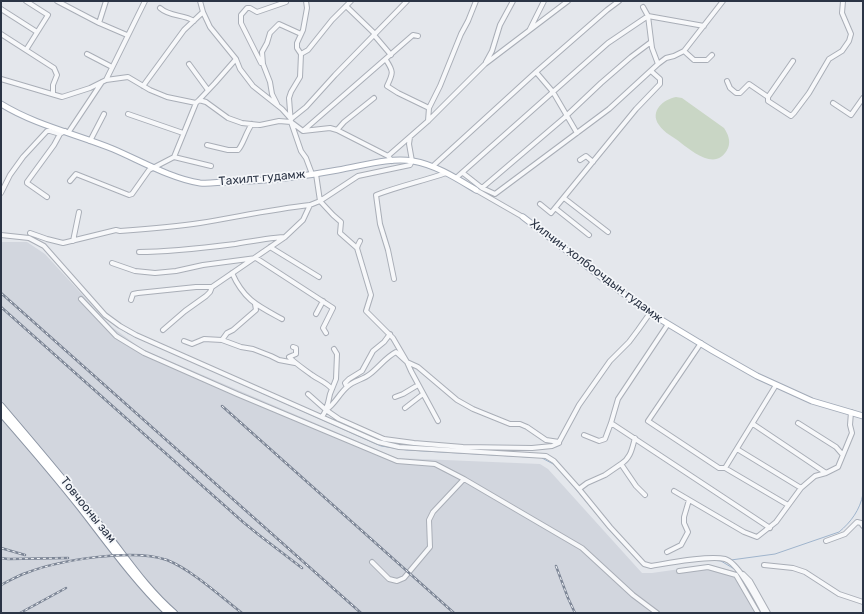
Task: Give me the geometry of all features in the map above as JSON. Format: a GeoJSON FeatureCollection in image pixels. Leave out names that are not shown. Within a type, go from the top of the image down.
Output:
{"type":"FeatureCollection","features":[{"type":"Feature","properties":{"kind":"highway","name":"Товчооны зам"},"geometry":{"type":"LineString","coordinates":[[1,406],[27,435],[80,500],[144,582],[174,613]]}},
{"type":"Feature","properties":{"kind":"highway","name":"Товчооны зам"},"geometry":{"type":"LineString","coordinates":[[1,413],[27,442],[150,596],[168,613]]}},
{"type":"Feature","properties":{"kind":"main road","name":"Тахилт гудамж"},"geometry":{"type":"LineString","coordinates":[[1,104],[64,133],[113,149],[153,167],[200,183],[246,181],[314,174],[392,161],[412,161],[433,166],[476,190]]}},
{"type":"Feature","properties":{"kind":"main road","name":"Хилчин холбоочдын гудамж"},"geometry":{"type":"LineString","coordinates":[[524,217],[601,278],[668,324],[757,376],[776,385],[812,401],[863,416]]}},
{"type":"Feature","properties":{"kind":"street"},"geometry":{"type":"LineString","coordinates":[[26,1],[48,15],[26,50]]}},
{"type":"Feature","properties":{"kind":"street"},"geometry":{"type":"LineString","coordinates":[[57,1],[127,36]]}},
{"type":"Feature","properties":{"kind":"street"},"geometry":{"type":"LineString","coordinates":[[99,23],[106,1]]}},
{"type":"Feature","properties":{"kind":"street"},"geometry":{"type":"LineString","coordinates":[[46,197],[27,182],[104,81],[145,1]]}},
{"type":"Feature","properties":{"kind":"street"},"geometry":{"type":"LineString","coordinates":[[200,1],[210,27],[236,59],[240,69],[252,86],[278,106],[291,120],[304,130],[330,128],[337,130],[388,156],[392,161]]}},
{"type":"Feature","properties":{"kind":"street"},"geometry":{"type":"LineString","coordinates":[[306,1],[307,12],[303,30],[297,43],[297,48],[300,54],[300,77],[289,98],[291,120],[301,151],[314,174],[320,201],[332,215],[341,222],[340,233],[357,248],[371,296],[366,311],[393,338],[438,421]]}},
{"type":"Feature","properties":{"kind":"street"},"geometry":{"type":"LineString","coordinates":[[300,54],[308,50],[351,1]]}},
{"type":"Feature","properties":{"kind":"street"},"geometry":{"type":"LineString","coordinates":[[1,79],[62,96],[90,88],[104,81],[128,77],[167,97],[206,102],[228,118],[242,123],[260,125],[291,120],[306,107],[407,1]]}},
{"type":"Feature","properties":{"kind":"street"},"geometry":{"type":"LineString","coordinates":[[485,64],[492,51],[500,25],[513,1]]}},
{"type":"Feature","properties":{"kind":"street"},"geometry":{"type":"LineString","coordinates":[[529,31],[544,1]]}},
{"type":"Feature","properties":{"kind":"street"},"geometry":{"type":"LineString","coordinates":[[388,156],[428,122],[485,64],[568,1]]}},
{"type":"Feature","properties":{"kind":"street"},"geometry":{"type":"LineString","coordinates":[[433,166],[536,72],[619,1]]}},
{"type":"Feature","properties":{"kind":"street"},"geometry":{"type":"LineString","coordinates":[[463,172],[482,188],[495,194],[577,132],[609,110],[658,64],[666,58],[674,56],[684,50],[723,1]]}},
{"type":"Feature","properties":{"kind":"street"},"geometry":{"type":"LineString","coordinates":[[793,61],[768,96],[768,101],[791,116],[809,93],[829,59],[842,51],[849,41],[851,34],[842,13],[843,1]]}},
{"type":"Feature","properties":{"kind":"street"},"geometry":{"type":"LineString","coordinates":[[278,106],[272,94],[270,82],[264,68],[241,23],[241,15],[247,8],[257,12],[286,2]]}},
{"type":"Feature","properties":{"kind":"street"},"geometry":{"type":"LineString","coordinates":[[428,122],[429,108],[440,86],[475,2]]}},
{"type":"Feature","properties":{"kind":"street"},"geometry":{"type":"LineString","coordinates":[[346,6],[391,55]]}},
{"type":"Feature","properties":{"kind":"street"},"geometry":{"type":"LineString","coordinates":[[643,7],[648,16],[652,48],[658,64]]}},
{"type":"Feature","properties":{"kind":"street"},"geometry":{"type":"LineString","coordinates":[[160,8],[165,12],[187,17],[194,21]]}},
{"type":"Feature","properties":{"kind":"street"},"geometry":{"type":"LineString","coordinates":[[1,9],[37,32]]}},
{"type":"Feature","properties":{"kind":"street"},"geometry":{"type":"LineString","coordinates":[[143,86],[174,42],[203,12]]}},
{"type":"Feature","properties":{"kind":"street"},"geometry":{"type":"LineString","coordinates":[[456,178],[608,43],[648,16],[704,26]]}},
{"type":"Feature","properties":{"kind":"street"},"geometry":{"type":"LineString","coordinates":[[264,68],[262,52],[270,33],[279,24],[301,34]]}},
{"type":"Feature","properties":{"kind":"street"},"geometry":{"type":"LineString","coordinates":[[1,34],[54,68],[57,75],[53,85],[53,94]]}},
{"type":"Feature","properties":{"kind":"street"},"geometry":{"type":"LineString","coordinates":[[304,130],[413,35],[418,36]]}},
{"type":"Feature","properties":{"kind":"street"},"geometry":{"type":"LineString","coordinates":[[482,188],[631,57],[651,42]]}},
{"type":"Feature","properties":{"kind":"street"},"geometry":{"type":"LineString","coordinates":[[684,50],[694,60],[707,60],[712,56]]}},
{"type":"Feature","properties":{"kind":"street"},"geometry":{"type":"LineString","coordinates":[[87,54],[112,67]]}},
{"type":"Feature","properties":{"kind":"street"},"geometry":{"type":"LineString","coordinates":[[174,157],[197,101],[236,59]]}},
{"type":"Feature","properties":{"kind":"street"},"geometry":{"type":"LineString","coordinates":[[386,60],[392,69],[392,75],[387,86],[429,108]]}},
{"type":"Feature","properties":{"kind":"street"},"geometry":{"type":"LineString","coordinates":[[189,64],[208,90]]}},
{"type":"Feature","properties":{"kind":"street"},"geometry":{"type":"LineString","coordinates":[[540,204],[551,213],[636,109],[660,84],[660,79],[651,71]]}},
{"type":"Feature","properties":{"kind":"street"},"geometry":{"type":"LineString","coordinates":[[536,72],[553,92],[577,132]]}},
{"type":"Feature","properties":{"kind":"street"},"geometry":{"type":"LineString","coordinates":[[727,81],[730,88],[736,93],[740,93],[750,84],[768,96]]}},
{"type":"Feature","properties":{"kind":"street"},"geometry":{"type":"LineString","coordinates":[[337,130],[374,98]]}},
{"type":"Feature","properties":{"kind":"street"},"geometry":{"type":"LineString","coordinates":[[833,103],[851,115],[863,98]]}},
{"type":"Feature","properties":{"kind":"street"},"geometry":{"type":"LineString","coordinates":[[90,141],[104,114]]}},
{"type":"Feature","properties":{"kind":"street"},"geometry":{"type":"LineString","coordinates":[[128,114],[183,133]]}},
{"type":"Feature","properties":{"kind":"street"},"geometry":{"type":"LineString","coordinates":[[207,145],[228,150],[238,150],[241,147],[247,130],[252,124]]}},
{"type":"Feature","properties":{"kind":"street"},"geometry":{"type":"LineString","coordinates":[[1,193],[10,175],[23,157],[47,132],[64,133]]}},
{"type":"Feature","properties":{"kind":"street"},"geometry":{"type":"LineString","coordinates":[[30,232],[47,239],[63,243],[116,230],[164,228],[202,223],[280,208],[310,205],[320,201],[358,176],[409,165],[412,161],[409,144],[410,137]]}},
{"type":"Feature","properties":{"kind":"street"},"geometry":{"type":"LineString","coordinates":[[580,160],[586,156],[593,162]]}},
{"type":"Feature","properties":{"kind":"street"},"geometry":{"type":"LineString","coordinates":[[70,181],[76,174],[129,195],[132,194],[149,170],[174,157],[211,166]]}},
{"type":"Feature","properties":{"kind":"street"},"geometry":{"type":"LineString","coordinates":[[394,278],[388,250],[380,224],[376,195],[446,173]]}},
{"type":"Feature","properties":{"kind":"street","name":"Тахилт гудамж"},"geometry":{"type":"LineString","coordinates":[[476,190],[524,217]]}},
{"type":"Feature","properties":{"kind":"street"},"geometry":{"type":"LineString","coordinates":[[564,198],[608,232]]}},
{"type":"Feature","properties":{"kind":"street"},"geometry":{"type":"LineString","coordinates":[[163,330],[206,296],[212,288],[285,237],[302,220],[310,205]]}},
{"type":"Feature","properties":{"kind":"street"},"geometry":{"type":"LineString","coordinates":[[555,208],[589,235]]}},
{"type":"Feature","properties":{"kind":"street"},"geometry":{"type":"LineString","coordinates":[[73,241],[79,212]]}},
{"type":"Feature","properties":{"kind":"street"},"geometry":{"type":"LineString","coordinates":[[1,235],[29,238],[44,246],[105,315],[136,335],[384,444],[399,447],[546,456],[554,461],[610,527],[644,564],[652,566],[706,558],[726,559],[750,581],[768,613]]}},
{"type":"Feature","properties":{"kind":"street"},"geometry":{"type":"LineString","coordinates":[[139,252],[159,252],[213,247],[285,237]]}},
{"type":"Feature","properties":{"kind":"street"},"geometry":{"type":"LineString","coordinates":[[357,248],[360,241]]}},
{"type":"Feature","properties":{"kind":"street"},"geometry":{"type":"LineString","coordinates":[[270,247],[319,277]]}},
{"type":"Feature","properties":{"kind":"street"},"geometry":{"type":"LineString","coordinates":[[112,263],[135,271],[155,273],[256,258],[324,301],[332,308],[323,328],[326,333]]}},
{"type":"Feature","properties":{"kind":"street"},"geometry":{"type":"LineString","coordinates":[[232,273],[238,286],[255,304],[282,319]]}},
{"type":"Feature","properties":{"kind":"street"},"geometry":{"type":"LineString","coordinates":[[131,300],[133,294],[138,293],[196,287],[212,288]]}},
{"type":"Feature","properties":{"kind":"street"},"geometry":{"type":"LineString","coordinates":[[81,299],[116,336],[144,353],[397,461],[435,464],[464,479],[582,548],[633,595],[657,613]]}},
{"type":"Feature","properties":{"kind":"street"},"geometry":{"type":"LineString","coordinates":[[316,314],[324,301]]}},
{"type":"Feature","properties":{"kind":"street"},"geometry":{"type":"LineString","coordinates":[[222,340],[227,333],[233,330],[256,310],[255,304]]}},
{"type":"Feature","properties":{"kind":"street"},"geometry":{"type":"LineString","coordinates":[[308,394],[339,419],[384,439],[463,447],[532,448],[552,446],[559,442],[579,405],[610,361],[629,342],[650,313]]}},
{"type":"Feature","properties":{"kind":"street"},"geometry":{"type":"LineString","coordinates":[[584,435],[599,442],[605,439],[618,399],[668,324]]}},
{"type":"Feature","properties":{"kind":"street"},"geometry":{"type":"LineString","coordinates":[[347,387],[345,383],[362,370],[373,351],[384,342],[390,334]]}},
{"type":"Feature","properties":{"kind":"street"},"geometry":{"type":"LineString","coordinates":[[184,341],[192,344],[204,339],[222,340],[241,347],[253,349],[279,360],[295,363]]}},
{"type":"Feature","properties":{"kind":"street"},"geometry":{"type":"LineString","coordinates":[[701,343],[648,421],[719,468],[725,468],[788,505]]}},
{"type":"Feature","properties":{"kind":"street"},"geometry":{"type":"LineString","coordinates":[[293,347],[296,348],[296,354],[289,357],[312,375],[325,382],[332,389]]}},
{"type":"Feature","properties":{"kind":"street"},"geometry":{"type":"LineString","coordinates":[[322,417],[326,410],[336,374],[337,354],[334,349]]}},
{"type":"Feature","properties":{"kind":"street"},"geometry":{"type":"LineString","coordinates":[[326,410],[336,402],[347,387],[369,375],[396,352],[407,362],[418,367],[451,396],[473,409],[510,424],[520,424],[546,440],[559,442]]}},
{"type":"Feature","properties":{"kind":"street"},"geometry":{"type":"LineString","coordinates":[[395,397],[418,385]]}},
{"type":"Feature","properties":{"kind":"street"},"geometry":{"type":"LineString","coordinates":[[725,468],[776,385]]}},
{"type":"Feature","properties":{"kind":"street"},"geometry":{"type":"LineString","coordinates":[[406,408],[423,394]]}},
{"type":"Feature","properties":{"kind":"street"},"geometry":{"type":"LineString","coordinates":[[674,491],[744,532],[757,537],[776,522],[801,488],[815,476],[826,473],[838,467],[842,454],[852,434],[850,425],[851,412]]}},
{"type":"Feature","properties":{"kind":"street"},"geometry":{"type":"LineString","coordinates":[[611,423],[770,528]]}},
{"type":"Feature","properties":{"kind":"street"},"geometry":{"type":"LineString","coordinates":[[798,423],[836,447],[842,454]]}},
{"type":"Feature","properties":{"kind":"street"},"geometry":{"type":"LineString","coordinates":[[753,424],[826,473]]}},
{"type":"Feature","properties":{"kind":"street"},"geometry":{"type":"LineString","coordinates":[[579,489],[587,483],[605,475],[626,461],[630,456],[635,438]]}},
{"type":"Feature","properties":{"kind":"street"},"geometry":{"type":"LineString","coordinates":[[737,449],[801,488]]}},
{"type":"Feature","properties":{"kind":"street"},"geometry":{"type":"LineString","coordinates":[[621,464],[636,486],[645,495]]}},
{"type":"Feature","properties":{"kind":"street"},"geometry":{"type":"LineString","coordinates":[[372,562],[389,579],[397,582],[404,578],[430,547],[429,520],[433,512],[464,479]]}},
{"type":"Feature","properties":{"kind":"street"},"geometry":{"type":"LineString","coordinates":[[667,552],[681,545],[688,532],[684,523],[684,517],[689,500]]}},
{"type":"Feature","properties":{"kind":"street"},"geometry":{"type":"LineString","coordinates":[[826,541],[845,534],[857,522],[861,523],[863,526]]}},
{"type":"Feature","properties":{"kind":"street"},"geometry":{"type":"LineString","coordinates":[[764,565],[793,568],[804,572],[840,594],[863,602]]}},
{"type":"Feature","properties":{"kind":"street"},"geometry":{"type":"LineString","coordinates":[[679,571],[708,567],[736,575],[758,613]]}},
{"type":"Feature","properties":{"kind":"street"},"geometry":{"type":"LineString","coordinates":[[741,573],[764,613]]}},
{"type":"Feature","properties":{"kind":"shaded area"},"geometry":{"type":"Polygon","coordinates":[[[1,242],[27,242],[45,254],[112,327],[142,349],[397,458],[540,464],[548,469],[642,573],[652,573],[708,565],[734,571],[757,613],[1,613],[1,242]]]}},
{"type":"Feature","properties":{"kind":"green space"},"geometry":{"type":"Polygon","coordinates":[[[676,97],[682,98],[724,128],[728,135],[729,143],[728,148],[718,159],[705,158],[698,155],[661,128],[656,120],[659,106],[667,100],[676,97]]]}},
{"type":"Feature","properties":{"kind":"waterway"},"geometry":{"type":"LineString","coordinates":[[104,317],[114,324]]}},
{"type":"Feature","properties":{"kind":"waterway"},"geometry":{"type":"LineString","coordinates":[[120,328],[129,334]]}},
{"type":"Feature","properties":{"kind":"waterway"},"geometry":{"type":"LineString","coordinates":[[253,389],[381,446],[407,450],[529,457]]}},
{"type":"Feature","properties":{"kind":"waterway"},"geometry":{"type":"LineString","coordinates":[[542,458],[555,465]]}},
{"type":"Feature","properties":{"kind":"waterway"},"geometry":{"type":"LineString","coordinates":[[565,476],[613,534],[636,558]]}},
{"type":"Feature","properties":{"kind":"waterway"},"geometry":{"type":"LineString","coordinates":[[731,560],[775,554],[839,532],[854,515],[860,505],[863,494]]}},
{"type":"Feature","properties":{"kind":"waterway"},"geometry":{"type":"LineString","coordinates":[[711,560],[722,561]]}},
{"type":"Feature","properties":{"kind":"waterway"},"geometry":{"type":"LineString","coordinates":[[721,561],[736,570]]}},
{"type":"Feature","properties":{"kind":"waterway"},"geometry":{"type":"LineString","coordinates":[[740,576],[757,604]]}},
{"type":"Feature","properties":{"kind":"railway"},"geometry":{"type":"LineString","coordinates":[[1,293],[361,613]]}},
{"type":"Feature","properties":{"kind":"railway"},"geometry":{"type":"LineString","coordinates":[[1,307],[243,522],[302,568]]}},
{"type":"Feature","properties":{"kind":"railway"},"geometry":{"type":"LineString","coordinates":[[222,406],[454,613]]}},
{"type":"Feature","properties":{"kind":"railway"},"geometry":{"type":"LineString","coordinates":[[1,548],[25,555]]}},
{"type":"Feature","properties":{"kind":"railway"},"geometry":{"type":"LineString","coordinates":[[1,585],[40,568],[76,560],[116,555],[153,557],[167,560],[186,570],[242,613]]}},
{"type":"Feature","properties":{"kind":"railway"},"geometry":{"type":"LineString","coordinates":[[1,558],[68,558]]}},
{"type":"Feature","properties":{"kind":"railway"},"geometry":{"type":"LineString","coordinates":[[556,566],[575,613]]}},
{"type":"Feature","properties":{"kind":"railway"},"geometry":{"type":"LineString","coordinates":[[20,613],[66,588]]}}]}
